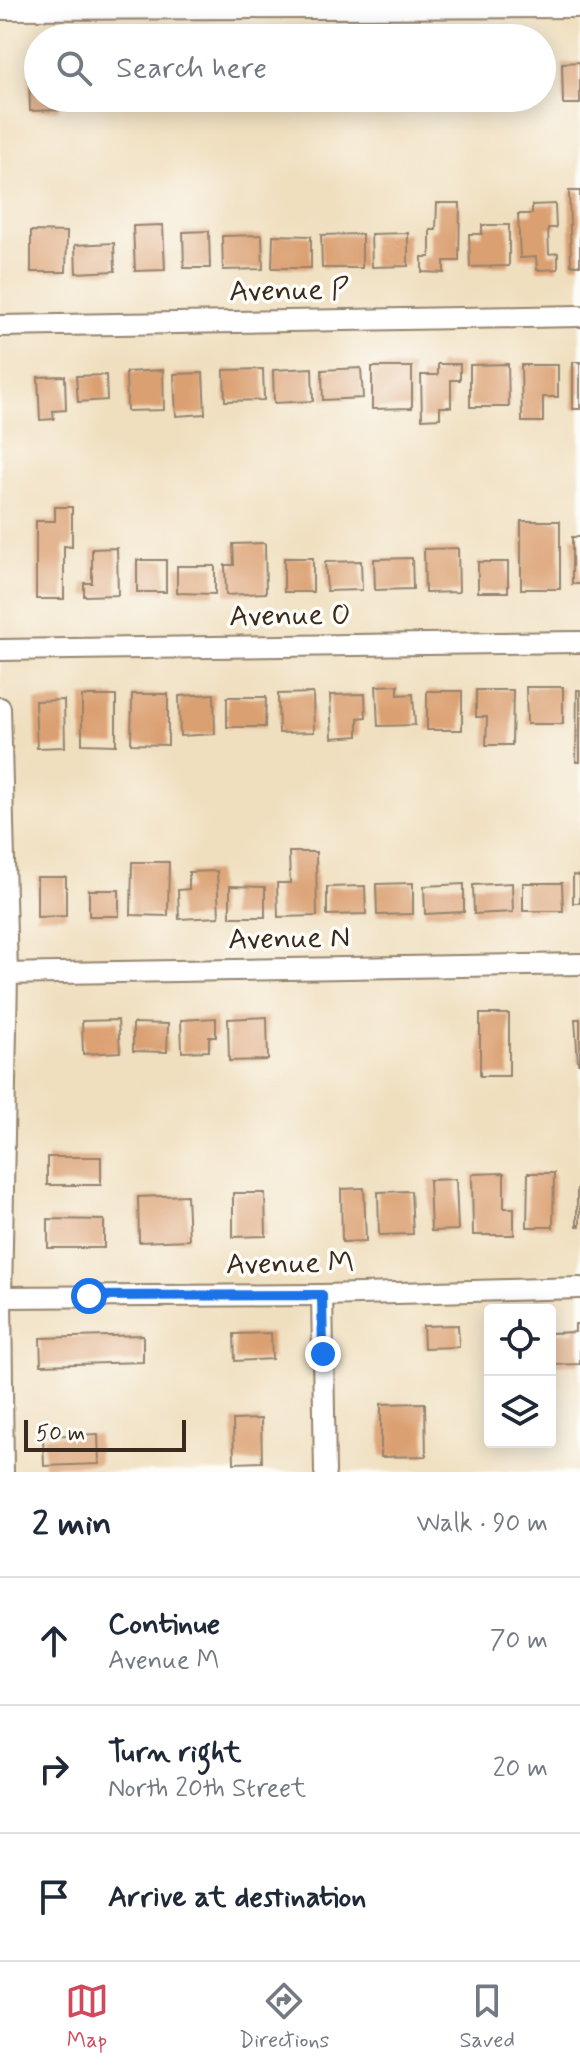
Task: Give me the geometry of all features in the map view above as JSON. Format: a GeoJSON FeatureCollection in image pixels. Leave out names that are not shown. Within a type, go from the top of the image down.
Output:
{"type":"FeatureCollection","features":[{"type":"Feature","properties":{"kind":"street"},"geometry":{"type":"LineString","coordinates":[[0,7],[580,5]]}},
{"type":"Feature","properties":{"kind":"street","name":"Avenue P"},"geometry":{"type":"LineString","coordinates":[[0,326],[580,316]]}},
{"type":"Feature","properties":{"kind":"street","name":"Avenue O"},"geometry":{"type":"LineString","coordinates":[[0,650],[580,642]]}},
{"type":"Feature","properties":{"kind":"street"},"geometry":{"type":"LineString","coordinates":[[0,708],[3,1472]]}},
{"type":"Feature","properties":{"kind":"street","name":"Avenue N"},"geometry":{"type":"LineString","coordinates":[[3,974],[580,964]]}},
{"type":"Feature","properties":{"kind":"street","name":"Avenue M"},"geometry":{"type":"LineString","coordinates":[[1,1297],[322,1295],[580,1288]]}},
{"type":"Feature","properties":{"kind":"street"},"geometry":{"type":"LineString","coordinates":[[322,1295],[325,1472]]}},
{"type":"Feature","properties":{"kind":"building"},"geometry":{"type":"Polygon","coordinates":[[[580,62],[580,104],[563,104],[562,63],[580,62]]]}},
{"type":"Feature","properties":{"kind":"building"},"geometry":{"type":"Polygon","coordinates":[[[569,191],[580,191],[580,265],[571,265],[569,191]]]}},
{"type":"Feature","properties":{"kind":"building"},"geometry":{"type":"Polygon","coordinates":[[[437,203],[460,203],[459,261],[444,261],[444,273],[422,272],[422,257],[430,257],[430,230],[436,230],[437,203]]]}},
{"type":"Feature","properties":{"kind":"building"},"geometry":{"type":"Polygon","coordinates":[[[555,204],[556,228],[548,228],[549,254],[558,253],[558,269],[537,270],[536,257],[520,258],[518,214],[532,214],[532,205],[555,204]]]}},
{"type":"Feature","properties":{"kind":"building"},"geometry":{"type":"Polygon","coordinates":[[[163,225],[165,270],[135,271],[133,226],[163,225]]]}},
{"type":"Feature","properties":{"kind":"building"},"geometry":{"type":"Polygon","coordinates":[[[482,225],[509,225],[509,266],[470,267],[469,234],[482,234],[482,225]]]}},
{"type":"Feature","properties":{"kind":"building"},"geometry":{"type":"Polygon","coordinates":[[[31,231],[67,232],[66,272],[31,272],[31,231]]]}},
{"type":"Feature","properties":{"kind":"building"},"geometry":{"type":"Polygon","coordinates":[[[209,231],[210,268],[184,268],[183,232],[209,231]]]}},
{"type":"Feature","properties":{"kind":"building"},"geometry":{"type":"Polygon","coordinates":[[[408,233],[408,266],[372,267],[371,234],[408,233]]]}},
{"type":"Feature","properties":{"kind":"building"},"geometry":{"type":"Polygon","coordinates":[[[362,234],[362,268],[322,268],[321,235],[362,234]]]}},
{"type":"Feature","properties":{"kind":"building"},"geometry":{"type":"Polygon","coordinates":[[[262,235],[263,269],[223,270],[222,236],[262,235]]]}},
{"type":"Feature","properties":{"kind":"building"},"geometry":{"type":"Polygon","coordinates":[[[273,235],[311,236],[311,268],[272,268],[273,235]]]}},
{"type":"Feature","properties":{"kind":"building"},"geometry":{"type":"Polygon","coordinates":[[[114,243],[115,271],[76,273],[75,245],[114,243]]]}},
{"type":"Feature","properties":{"kind":"building"},"geometry":{"type":"Polygon","coordinates":[[[573,362],[580,362],[580,409],[573,409],[573,362]]]}},
{"type":"Feature","properties":{"kind":"building"},"geometry":{"type":"Polygon","coordinates":[[[438,364],[460,364],[460,380],[451,380],[451,407],[440,407],[440,418],[422,419],[421,375],[438,375],[438,364]]]}},
{"type":"Feature","properties":{"kind":"building"},"geometry":{"type":"Polygon","coordinates":[[[508,364],[509,407],[470,407],[470,365],[508,364]]]}},
{"type":"Feature","properties":{"kind":"building"},"geometry":{"type":"Polygon","coordinates":[[[521,365],[558,365],[558,397],[543,397],[543,422],[522,422],[521,365]]]}},
{"type":"Feature","properties":{"kind":"building"},"geometry":{"type":"Polygon","coordinates":[[[372,367],[412,367],[412,408],[372,409],[372,367]]]}},
{"type":"Feature","properties":{"kind":"building"},"geometry":{"type":"Polygon","coordinates":[[[312,368],[313,401],[274,403],[273,370],[312,368]]]}},
{"type":"Feature","properties":{"kind":"building"},"geometry":{"type":"Polygon","coordinates":[[[361,368],[363,398],[323,400],[322,370],[361,368]]]}},
{"type":"Feature","properties":{"kind":"building"},"geometry":{"type":"Polygon","coordinates":[[[263,369],[264,400],[225,401],[224,370],[263,369]]]}},
{"type":"Feature","properties":{"kind":"building"},"geometry":{"type":"Polygon","coordinates":[[[163,370],[164,410],[127,411],[126,372],[163,370]]]}},
{"type":"Feature","properties":{"kind":"building"},"geometry":{"type":"Polygon","coordinates":[[[203,373],[205,414],[176,416],[174,374],[203,373]]]}},
{"type":"Feature","properties":{"kind":"building"},"geometry":{"type":"Polygon","coordinates":[[[106,375],[107,400],[78,402],[76,376],[106,375]]]}},
{"type":"Feature","properties":{"kind":"building"},"geometry":{"type":"Polygon","coordinates":[[[65,376],[66,410],[53,411],[54,419],[40,420],[38,377],[65,376]]]}},
{"type":"Feature","properties":{"kind":"building"},"geometry":{"type":"Polygon","coordinates":[[[55,507],[72,507],[72,547],[64,546],[64,599],[36,599],[36,521],[55,521],[55,507]]]}},
{"type":"Feature","properties":{"kind":"building"},"geometry":{"type":"Polygon","coordinates":[[[521,521],[560,521],[560,589],[521,589],[521,521]]]}},
{"type":"Feature","properties":{"kind":"building"},"geometry":{"type":"Polygon","coordinates":[[[572,537],[580,537],[580,584],[572,584],[572,537]]]}},
{"type":"Feature","properties":{"kind":"building"},"geometry":{"type":"Polygon","coordinates":[[[265,543],[266,593],[226,595],[225,565],[234,565],[233,544],[265,543]]]}},
{"type":"Feature","properties":{"kind":"building"},"geometry":{"type":"Polygon","coordinates":[[[117,548],[118,595],[84,596],[84,583],[92,583],[92,549],[117,548]]]}},
{"type":"Feature","properties":{"kind":"building"},"geometry":{"type":"Polygon","coordinates":[[[458,548],[459,592],[425,593],[424,549],[458,548]]]}},
{"type":"Feature","properties":{"kind":"building"},"geometry":{"type":"Polygon","coordinates":[[[284,558],[313,558],[313,592],[284,592],[284,558]]]}},
{"type":"Feature","properties":{"kind":"building"},"geometry":{"type":"Polygon","coordinates":[[[412,558],[413,589],[375,590],[374,559],[412,558]]]}},
{"type":"Feature","properties":{"kind":"building"},"geometry":{"type":"Polygon","coordinates":[[[137,560],[166,560],[166,592],[137,592],[137,560]]]}},
{"type":"Feature","properties":{"kind":"building"},"geometry":{"type":"Polygon","coordinates":[[[361,561],[362,590],[327,591],[325,562],[361,561]]]}},
{"type":"Feature","properties":{"kind":"building"},"geometry":{"type":"Polygon","coordinates":[[[478,562],[508,562],[508,592],[478,592],[478,562]]]}},
{"type":"Feature","properties":{"kind":"building"},"geometry":{"type":"Polygon","coordinates":[[[177,566],[215,566],[215,594],[177,593],[177,566]]]}},
{"type":"Feature","properties":{"kind":"building"},"geometry":{"type":"Polygon","coordinates":[[[398,685],[398,695],[413,694],[415,725],[378,726],[376,686],[398,685]]]}},
{"type":"Feature","properties":{"kind":"building"},"geometry":{"type":"Polygon","coordinates":[[[526,687],[563,687],[563,724],[527,724],[526,687]]]}},
{"type":"Feature","properties":{"kind":"building"},"geometry":{"type":"Polygon","coordinates":[[[476,690],[513,690],[512,745],[486,745],[487,717],[476,717],[476,690]]]}},
{"type":"Feature","properties":{"kind":"building"},"geometry":{"type":"Polygon","coordinates":[[[577,690],[580,690],[580,762],[576,762],[577,690]]]}},
{"type":"Feature","properties":{"kind":"building"},"geometry":{"type":"Polygon","coordinates":[[[427,691],[462,691],[462,730],[427,730],[427,691]]]}},
{"type":"Feature","properties":{"kind":"building"},"geometry":{"type":"Polygon","coordinates":[[[313,693],[314,732],[279,733],[278,694],[313,693]]]}},
{"type":"Feature","properties":{"kind":"building"},"geometry":{"type":"Polygon","coordinates":[[[132,694],[168,694],[168,745],[131,744],[132,694]]]}},
{"type":"Feature","properties":{"kind":"building"},"geometry":{"type":"Polygon","coordinates":[[[214,694],[215,734],[180,736],[179,696],[214,694]]]}},
{"type":"Feature","properties":{"kind":"building"},"geometry":{"type":"Polygon","coordinates":[[[365,694],[366,717],[358,718],[358,736],[332,738],[330,695],[365,694]]]}},
{"type":"Feature","properties":{"kind":"building"},"geometry":{"type":"Polygon","coordinates":[[[82,696],[116,696],[116,745],[82,744],[82,696]]]}},
{"type":"Feature","properties":{"kind":"building"},"geometry":{"type":"Polygon","coordinates":[[[227,697],[266,697],[265,727],[227,727],[227,697]]]}},
{"type":"Feature","properties":{"kind":"building"},"geometry":{"type":"Polygon","coordinates":[[[64,700],[65,747],[37,748],[35,701],[64,700]]]}},
{"type":"Feature","properties":{"kind":"building"},"geometry":{"type":"Polygon","coordinates":[[[289,852],[316,852],[317,916],[278,917],[277,883],[290,883],[289,852]]]}},
{"type":"Feature","properties":{"kind":"building"},"geometry":{"type":"Polygon","coordinates":[[[132,862],[169,862],[168,916],[131,915],[132,862]]]}},
{"type":"Feature","properties":{"kind":"building"},"geometry":{"type":"Polygon","coordinates":[[[217,871],[219,917],[179,919],[178,890],[189,889],[189,872],[217,871]]]}},
{"type":"Feature","properties":{"kind":"building"},"geometry":{"type":"Polygon","coordinates":[[[573,875],[580,876],[580,903],[573,903],[573,875]]]}},
{"type":"Feature","properties":{"kind":"building"},"geometry":{"type":"Polygon","coordinates":[[[37,877],[66,877],[66,916],[37,917],[37,877]]]}},
{"type":"Feature","properties":{"kind":"building"},"geometry":{"type":"Polygon","coordinates":[[[413,883],[413,914],[377,915],[376,884],[413,883]]]}},
{"type":"Feature","properties":{"kind":"building"},"geometry":{"type":"Polygon","coordinates":[[[512,883],[513,912],[474,914],[473,885],[512,883]]]}},
{"type":"Feature","properties":{"kind":"building"},"geometry":{"type":"Polygon","coordinates":[[[523,883],[562,883],[563,911],[523,911],[523,883]]]}},
{"type":"Feature","properties":{"kind":"building"},"geometry":{"type":"Polygon","coordinates":[[[464,884],[464,912],[425,914],[424,886],[464,884]]]}},
{"type":"Feature","properties":{"kind":"building"},"geometry":{"type":"Polygon","coordinates":[[[230,886],[265,887],[265,917],[230,917],[230,886]]]}},
{"type":"Feature","properties":{"kind":"building"},"geometry":{"type":"Polygon","coordinates":[[[365,886],[366,914],[327,915],[327,887],[365,886]]]}},
{"type":"Feature","properties":{"kind":"building"},"geometry":{"type":"Polygon","coordinates":[[[89,890],[119,890],[119,916],[89,916],[89,890]]]}},
{"type":"Feature","properties":{"kind":"building"},"geometry":{"type":"Polygon","coordinates":[[[480,1014],[509,1014],[509,1076],[480,1076],[480,1014]]]}},
{"type":"Feature","properties":{"kind":"building"},"geometry":{"type":"Polygon","coordinates":[[[267,1017],[268,1060],[229,1061],[228,1019],[267,1017]]]}},
{"type":"Feature","properties":{"kind":"building"},"geometry":{"type":"Polygon","coordinates":[[[216,1018],[216,1037],[209,1037],[209,1051],[182,1052],[181,1020],[216,1018]]]}},
{"type":"Feature","properties":{"kind":"building"},"geometry":{"type":"Polygon","coordinates":[[[575,1019],[580,1019],[580,1063],[578,1063],[575,1019]]]}},
{"type":"Feature","properties":{"kind":"building"},"geometry":{"type":"Polygon","coordinates":[[[118,1020],[120,1052],[83,1054],[82,1021],[118,1020]]]}},
{"type":"Feature","properties":{"kind":"building"},"geometry":{"type":"Polygon","coordinates":[[[133,1023],[168,1024],[167,1052],[133,1051],[133,1023]]]}},
{"type":"Feature","properties":{"kind":"building"},"geometry":{"type":"Polygon","coordinates":[[[47,1157],[101,1157],[101,1185],[47,1185],[47,1157]]]}},
{"type":"Feature","properties":{"kind":"building"},"geometry":{"type":"Polygon","coordinates":[[[504,1173],[504,1208],[514,1208],[514,1235],[473,1235],[472,1174],[504,1173]]]}},
{"type":"Feature","properties":{"kind":"building"},"geometry":{"type":"Polygon","coordinates":[[[528,1173],[554,1173],[553,1227],[527,1227],[528,1173]]]}},
{"type":"Feature","properties":{"kind":"building"},"geometry":{"type":"Polygon","coordinates":[[[456,1179],[458,1230],[431,1231],[429,1180],[456,1179]]]}},
{"type":"Feature","properties":{"kind":"building"},"geometry":{"type":"Polygon","coordinates":[[[364,1188],[366,1241],[342,1242],[341,1189],[364,1188]]]}},
{"type":"Feature","properties":{"kind":"building"},"geometry":{"type":"Polygon","coordinates":[[[577,1189],[580,1189],[580,1226],[577,1226],[577,1189]]]}},
{"type":"Feature","properties":{"kind":"building"},"geometry":{"type":"Polygon","coordinates":[[[411,1191],[413,1234],[379,1235],[378,1192],[411,1191]]]}},
{"type":"Feature","properties":{"kind":"building"},"geometry":{"type":"Polygon","coordinates":[[[233,1193],[265,1193],[266,1236],[233,1237],[233,1193]]]}},
{"type":"Feature","properties":{"kind":"building"},"geometry":{"type":"Polygon","coordinates":[[[187,1195],[189,1240],[139,1242],[138,1197],[187,1195]]]}},
{"type":"Feature","properties":{"kind":"building"},"geometry":{"type":"Polygon","coordinates":[[[48,1219],[104,1220],[104,1248],[48,1248],[48,1219]]]}},
{"type":"Feature","properties":{"kind":"building"},"geometry":{"type":"Polygon","coordinates":[[[575,1324],[580,1324],[580,1364],[556,1365],[556,1333],[575,1332],[575,1324]]]}},
{"type":"Feature","properties":{"kind":"building"},"geometry":{"type":"Polygon","coordinates":[[[458,1325],[459,1347],[424,1348],[423,1326],[458,1325]]]}},
{"type":"Feature","properties":{"kind":"building"},"geometry":{"type":"Polygon","coordinates":[[[271,1333],[272,1359],[235,1361],[234,1334],[271,1333]]]}},
{"type":"Feature","properties":{"kind":"building"},"geometry":{"type":"Polygon","coordinates":[[[143,1335],[143,1362],[41,1365],[40,1338],[143,1335]]]}},
{"type":"Feature","properties":{"kind":"building"},"geometry":{"type":"Polygon","coordinates":[[[425,1403],[426,1456],[381,1457],[381,1404],[425,1403]]]}},
{"type":"Feature","properties":{"kind":"building"},"geometry":{"type":"Polygon","coordinates":[[[261,1419],[262,1462],[234,1463],[233,1420],[261,1419]]]}},
{"type":"Feature","properties":{"kind":"building"},"geometry":{"type":"Polygon","coordinates":[[[98,1434],[99,1464],[44,1466],[43,1436],[98,1434]]]}},
{"type":"Feature","properties":{"kind":"route"},"geometry":{"type":"LineString","coordinates":[[89,1296],[322,1295],[323,1354]]}}]}
